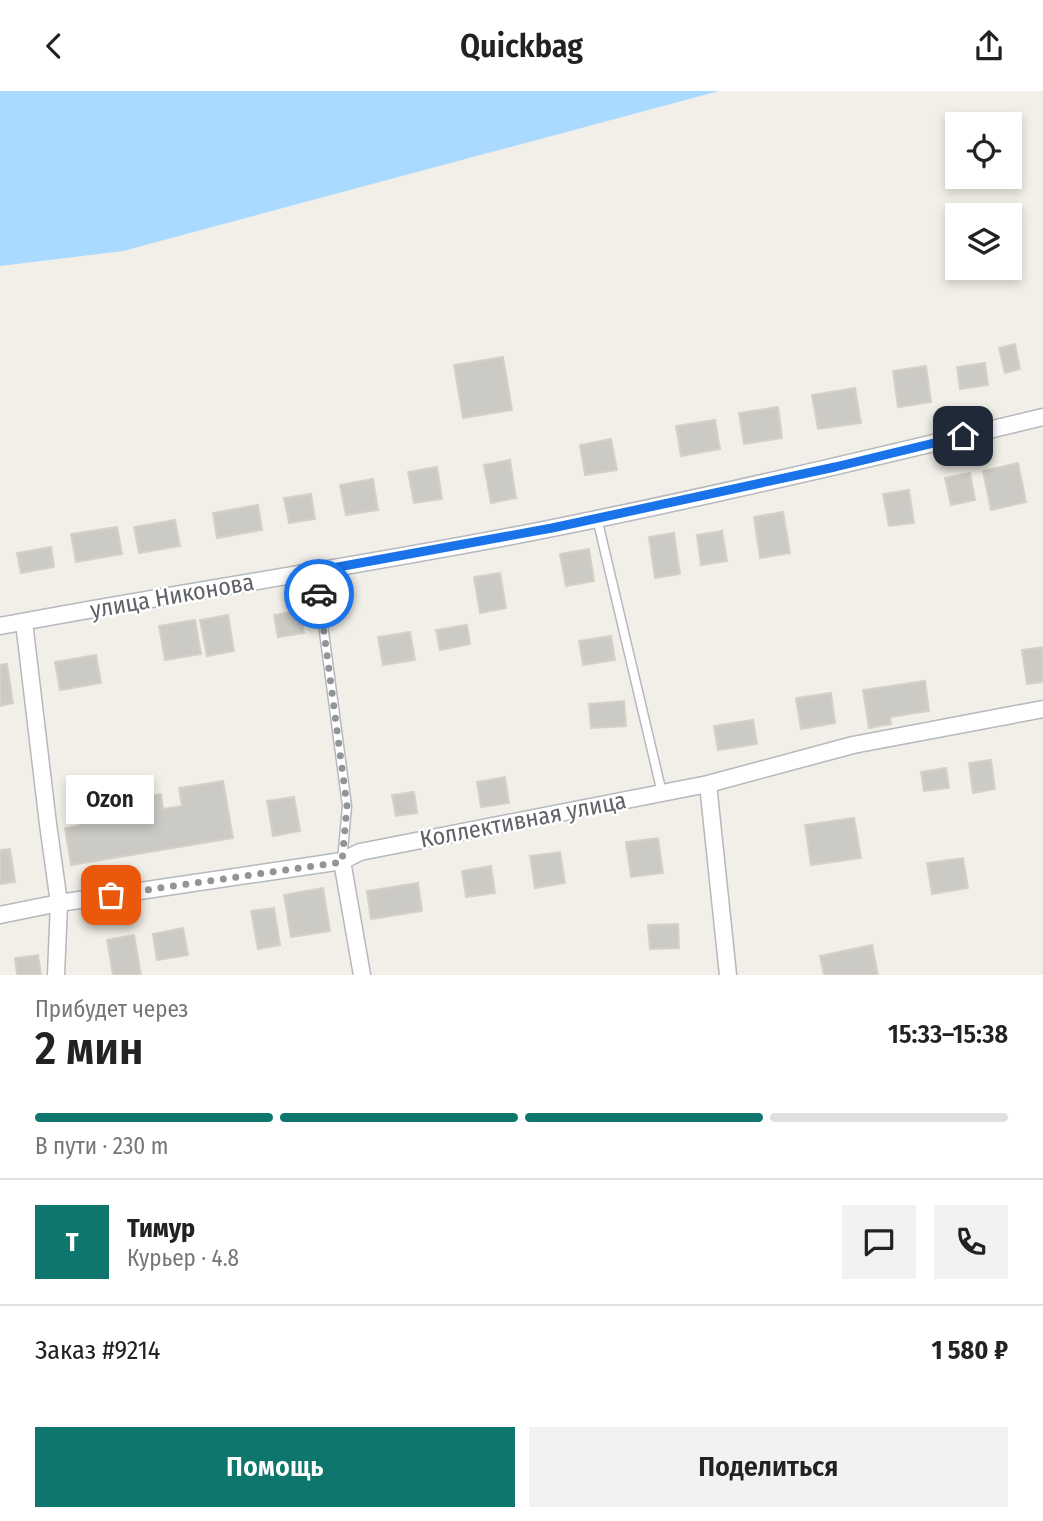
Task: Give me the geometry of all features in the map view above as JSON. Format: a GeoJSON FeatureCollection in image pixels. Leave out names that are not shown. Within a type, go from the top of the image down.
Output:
{"type":"FeatureCollection","features":[{"type":"Feature","properties":{"kind":"street","name":"улица Никонова"},"geometry":{"type":"LineString","coordinates":[[0,626],[316,571],[597,518],[835,467],[1043,417]]}},
{"type":"Feature","properties":{"kind":"street"},"geometry":{"type":"LineString","coordinates":[[24,622],[59,903],[56,975]]}},
{"type":"Feature","properties":{"kind":"street","name":"Коллективная улица"},"geometry":{"type":"LineString","coordinates":[[0,915],[59,903],[342,862],[360,852],[708,784],[853,745],[1043,709]]}},
{"type":"Feature","properties":{"kind":"street"},"geometry":{"type":"LineString","coordinates":[[708,784],[728,975]]}},
{"type":"Feature","properties":{"kind":"street"},"geometry":{"type":"LineString","coordinates":[[342,862],[362,975]]}},
{"type":"Feature","properties":{"kind":"lane"},"geometry":{"type":"LineString","coordinates":[[597,518],[662,793]]}},
{"type":"Feature","properties":{"kind":"lane"},"geometry":{"type":"LineString","coordinates":[[316,571],[347,806],[342,862]]}},
{"type":"Feature","properties":{"kind":"water"},"geometry":{"type":"Polygon","coordinates":[[[0,91],[719,91],[123,251],[0,266],[0,91]]]}},
{"type":"Feature","properties":{"kind":"building"},"geometry":{"type":"Polygon","coordinates":[[[1015,344],[1020,369],[1005,373],[999,348],[1015,344]]]}},
{"type":"Feature","properties":{"kind":"building"},"geometry":{"type":"Polygon","coordinates":[[[503,357],[512,410],[463,418],[454,365],[503,357]]]}},
{"type":"Feature","properties":{"kind":"building"},"geometry":{"type":"Polygon","coordinates":[[[985,363],[988,385],[960,389],[957,367],[985,363]]]}},
{"type":"Feature","properties":{"kind":"building"},"geometry":{"type":"Polygon","coordinates":[[[926,366],[931,402],[898,407],[893,371],[926,366]]]}},
{"type":"Feature","properties":{"kind":"building"},"geometry":{"type":"Polygon","coordinates":[[[855,388],[861,423],[818,429],[812,395],[855,388]]]}},
{"type":"Feature","properties":{"kind":"building"},"geometry":{"type":"Polygon","coordinates":[[[778,407],[782,438],[744,444],[739,413],[778,407]]]}},
{"type":"Feature","properties":{"kind":"building"},"geometry":{"type":"Polygon","coordinates":[[[715,420],[720,449],[681,456],[676,426],[715,420]]]}},
{"type":"Feature","properties":{"kind":"building"},"geometry":{"type":"Polygon","coordinates":[[[611,439],[617,470],[585,475],[580,445],[611,439]]]}},
{"type":"Feature","properties":{"kind":"building"},"geometry":{"type":"Polygon","coordinates":[[[510,460],[516,498],[491,503],[484,465],[510,460]]]}},
{"type":"Feature","properties":{"kind":"building"},"geometry":{"type":"Polygon","coordinates":[[[1018,463],[1026,502],[991,510],[983,471],[1018,463]]]}},
{"type":"Feature","properties":{"kind":"building"},"geometry":{"type":"Polygon","coordinates":[[[437,467],[442,499],[414,503],[408,472],[437,467]]]}},
{"type":"Feature","properties":{"kind":"building"},"geometry":{"type":"Polygon","coordinates":[[[970,473],[975,500],[951,505],[945,478],[970,473]]]}},
{"type":"Feature","properties":{"kind":"building"},"geometry":{"type":"Polygon","coordinates":[[[373,479],[378,510],[346,515],[340,485],[373,479]]]}},
{"type":"Feature","properties":{"kind":"building"},"geometry":{"type":"Polygon","coordinates":[[[909,490],[914,523],[889,526],[883,494],[909,490]]]}},
{"type":"Feature","properties":{"kind":"building"},"geometry":{"type":"Polygon","coordinates":[[[311,494],[315,519],[289,523],[284,498],[311,494]]]}},
{"type":"Feature","properties":{"kind":"building"},"geometry":{"type":"Polygon","coordinates":[[[258,505],[262,530],[217,538],[213,513],[258,505]]]}},
{"type":"Feature","properties":{"kind":"building"},"geometry":{"type":"Polygon","coordinates":[[[783,512],[790,553],[760,558],[754,517],[783,512]]]}},
{"type":"Feature","properties":{"kind":"building"},"geometry":{"type":"Polygon","coordinates":[[[175,520],[180,546],[139,553],[134,527],[175,520]]]}},
{"type":"Feature","properties":{"kind":"building"},"geometry":{"type":"Polygon","coordinates":[[[117,527],[122,554],[76,562],[71,534],[117,527]]]}},
{"type":"Feature","properties":{"kind":"building"},"geometry":{"type":"Polygon","coordinates":[[[722,531],[727,561],[701,565],[697,535],[722,531]]]}},
{"type":"Feature","properties":{"kind":"building"},"geometry":{"type":"Polygon","coordinates":[[[674,533],[680,574],[655,578],[649,537],[674,533]]]}},
{"type":"Feature","properties":{"kind":"building"},"geometry":{"type":"Polygon","coordinates":[[[51,547],[54,567],[21,573],[17,553],[51,547]]]}},
{"type":"Feature","properties":{"kind":"building"},"geometry":{"type":"Polygon","coordinates":[[[589,549],[594,581],[566,586],[560,554],[589,549]]]}},
{"type":"Feature","properties":{"kind":"building"},"geometry":{"type":"Polygon","coordinates":[[[500,573],[506,608],[480,613],[474,577],[500,573]]]}},
{"type":"Feature","properties":{"kind":"building"},"geometry":{"type":"Polygon","coordinates":[[[300,610],[304,633],[278,637],[274,615],[300,610]]]}},
{"type":"Feature","properties":{"kind":"building"},"geometry":{"type":"Polygon","coordinates":[[[228,615],[234,651],[207,656],[200,620],[228,615]]]}},
{"type":"Feature","properties":{"kind":"building"},"geometry":{"type":"Polygon","coordinates":[[[195,620],[201,654],[165,660],[159,626],[195,620]]]}},
{"type":"Feature","properties":{"kind":"building"},"geometry":{"type":"Polygon","coordinates":[[[467,625],[470,644],[440,650],[436,630],[467,625]]]}},
{"type":"Feature","properties":{"kind":"building"},"geometry":{"type":"Polygon","coordinates":[[[410,632],[415,660],[383,665],[378,637],[410,632]]]}},
{"type":"Feature","properties":{"kind":"building"},"geometry":{"type":"Polygon","coordinates":[[[611,636],[615,660],[583,665],[579,641],[611,636]]]}},
{"type":"Feature","properties":{"kind":"building"},"geometry":{"type":"Polygon","coordinates":[[[1043,647],[1043,682],[1027,684],[1022,650],[1043,647]]]}},
{"type":"Feature","properties":{"kind":"building"},"geometry":{"type":"Polygon","coordinates":[[[96,655],[101,683],[60,690],[55,662],[96,655]]]}},
{"type":"Feature","properties":{"kind":"building"},"geometry":{"type":"Polygon","coordinates":[[[7,664],[13,703],[0,706],[0,665],[7,664]]]}},
{"type":"Feature","properties":{"kind":"building"},"geometry":{"type":"Polygon","coordinates":[[[925,681],[929,711],[890,717],[891,724],[869,728],[863,690],[925,681]]]}},
{"type":"Feature","properties":{"kind":"building"},"geometry":{"type":"Polygon","coordinates":[[[831,693],[835,723],[801,729],[796,698],[831,693]]]}},
{"type":"Feature","properties":{"kind":"building"},"geometry":{"type":"Polygon","coordinates":[[[624,701],[626,726],[591,728],[589,704],[624,701]]]}},
{"type":"Feature","properties":{"kind":"building"},"geometry":{"type":"Polygon","coordinates":[[[753,720],[757,744],[718,750],[714,726],[753,720]]]}},
{"type":"Feature","properties":{"kind":"building"},"geometry":{"type":"Polygon","coordinates":[[[991,760],[995,789],[973,793],[969,763],[991,760]]]}},
{"type":"Feature","properties":{"kind":"building"},"geometry":{"type":"Polygon","coordinates":[[[946,768],[949,788],[924,791],[921,772],[946,768]]]}},
{"type":"Feature","properties":{"kind":"building"},"geometry":{"type":"Polygon","coordinates":[[[505,777],[509,803],[481,807],[477,782],[505,777]]]}},
{"type":"Feature","properties":{"kind":"building"},"geometry":{"type":"Polygon","coordinates":[[[223,781],[233,838],[71,865],[65,828],[79,826],[77,812],[93,810],[95,823],[122,819],[119,801],[161,794],[163,809],[182,806],[179,788],[223,781]]]}},
{"type":"Feature","properties":{"kind":"building"},"geometry":{"type":"Polygon","coordinates":[[[414,792],[417,813],[396,816],[392,795],[414,792]]]}},
{"type":"Feature","properties":{"kind":"building"},"geometry":{"type":"Polygon","coordinates":[[[294,797],[300,831],[273,836],[267,801],[294,797]]]}},
{"type":"Feature","properties":{"kind":"building"},"geometry":{"type":"Polygon","coordinates":[[[854,818],[861,858],[811,865],[805,825],[854,818]]]}},
{"type":"Feature","properties":{"kind":"building"},"geometry":{"type":"Polygon","coordinates":[[[658,838],[663,873],[631,877],[626,842],[658,838]]]}},
{"type":"Feature","properties":{"kind":"building"},"geometry":{"type":"Polygon","coordinates":[[[10,849],[15,882],[0,884],[0,850],[10,849]]]}},
{"type":"Feature","properties":{"kind":"building"},"geometry":{"type":"Polygon","coordinates":[[[560,852],[565,883],[535,888],[530,856],[560,852]]]}},
{"type":"Feature","properties":{"kind":"building"},"geometry":{"type":"Polygon","coordinates":[[[963,858],[968,888],[932,894],[927,863],[963,858]]]}},
{"type":"Feature","properties":{"kind":"building"},"geometry":{"type":"Polygon","coordinates":[[[491,866],[495,893],[466,897],[462,871],[491,866]]]}},
{"type":"Feature","properties":{"kind":"building"},"geometry":{"type":"Polygon","coordinates":[[[418,883],[422,911],[371,919],[367,891],[418,883]]]}},
{"type":"Feature","properties":{"kind":"building"},"geometry":{"type":"Polygon","coordinates":[[[323,888],[330,931],[291,937],[284,895],[323,888]]]}},
{"type":"Feature","properties":{"kind":"building"},"geometry":{"type":"Polygon","coordinates":[[[274,908],[280,945],[258,949],[251,911],[274,908]]]}},
{"type":"Feature","properties":{"kind":"building"},"geometry":{"type":"Polygon","coordinates":[[[678,924],[679,948],[650,949],[648,925],[678,924]]]}},
{"type":"Feature","properties":{"kind":"building"},"geometry":{"type":"Polygon","coordinates":[[[183,928],[188,955],[157,960],[153,934],[183,928]]]}},
{"type":"Feature","properties":{"kind":"building"},"geometry":{"type":"Polygon","coordinates":[[[134,935],[141,975],[113,975],[107,940],[134,935]]]}},
{"type":"Feature","properties":{"kind":"building"},"geometry":{"type":"Polygon","coordinates":[[[872,945],[878,975],[824,975],[820,956],[872,945]]]}},
{"type":"Feature","properties":{"kind":"building"},"geometry":{"type":"Polygon","coordinates":[[[38,955],[41,975],[17,975],[15,958],[38,955]]]}},
{"type":"Feature","properties":{"kind":"way so far"},"geometry":{"type":"LineString","coordinates":[[111,895],[342,862],[347,806],[319,594]]}},
{"type":"Feature","properties":{"kind":"place","name":"Ozon"},"geometry":{"type":"Point","coordinates":[111,895]}},
{"type":"Feature","properties":{"kind":"route"},"geometry":{"type":"LineString","coordinates":[[319,594],[316,571],[552,528],[835,467],[963,436]]}}]}
